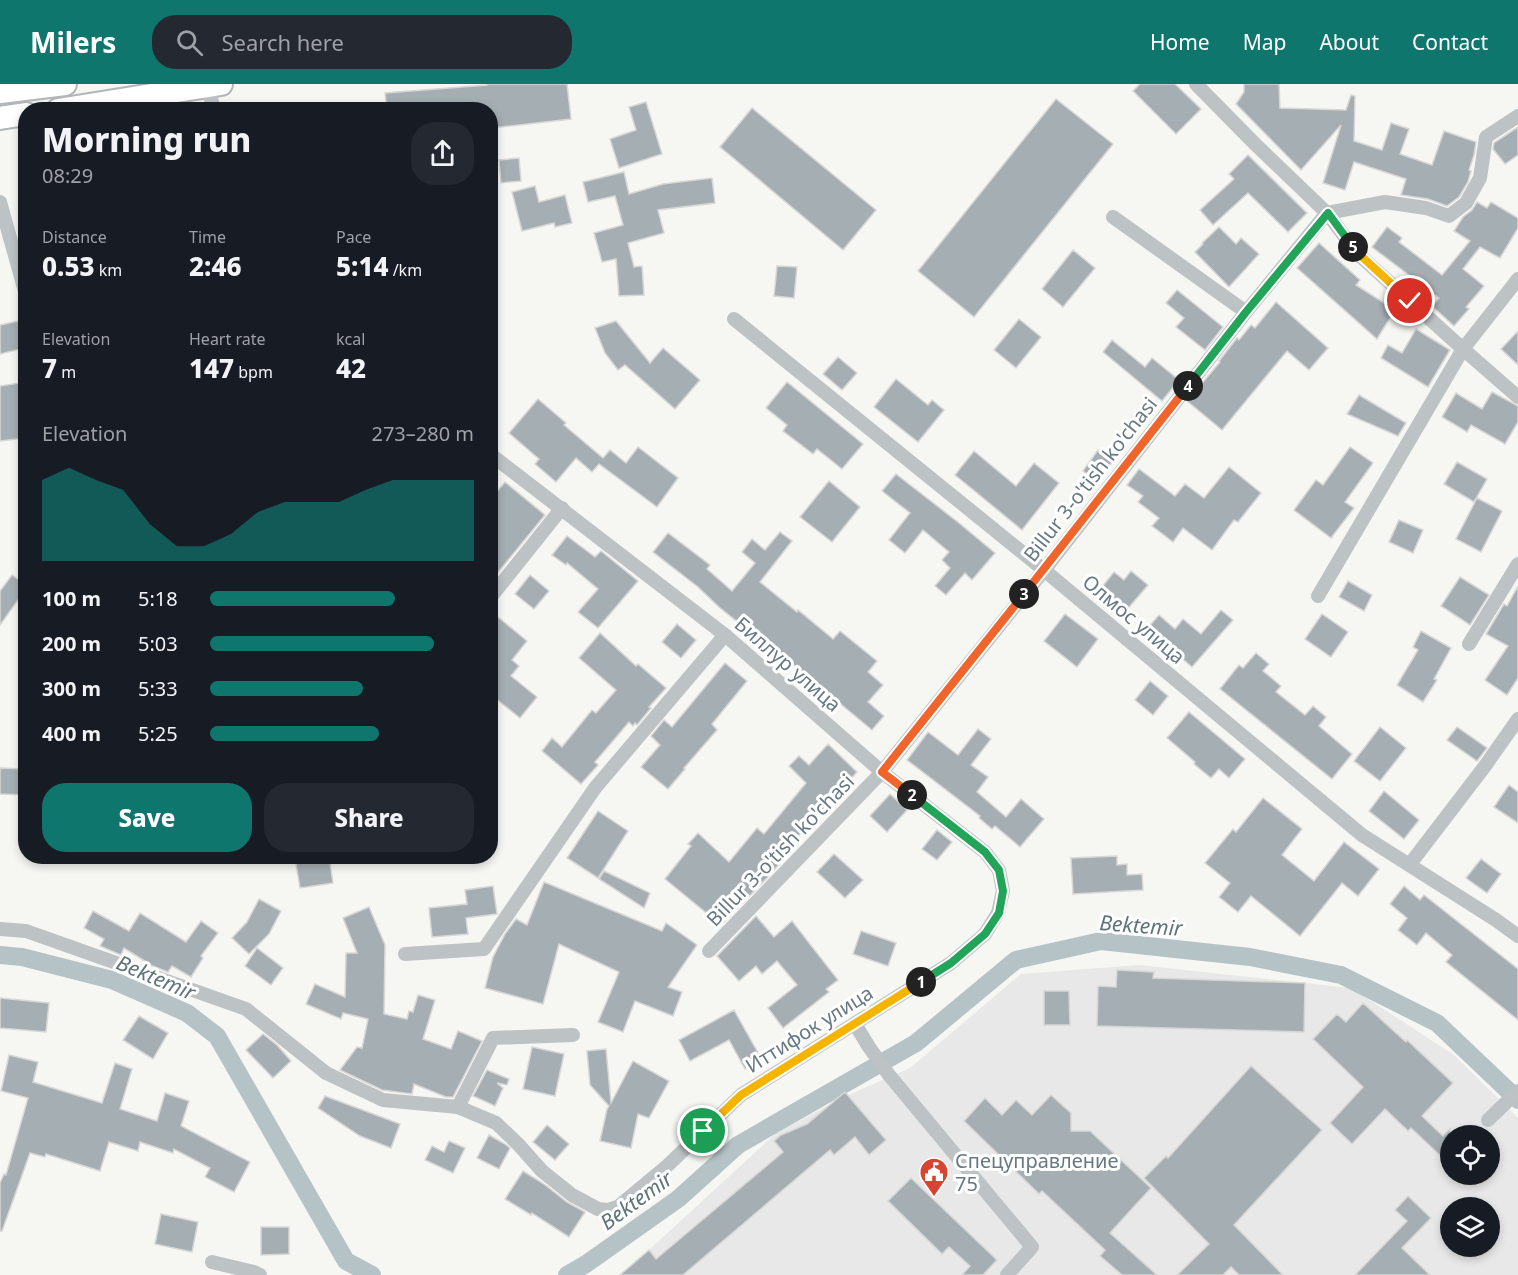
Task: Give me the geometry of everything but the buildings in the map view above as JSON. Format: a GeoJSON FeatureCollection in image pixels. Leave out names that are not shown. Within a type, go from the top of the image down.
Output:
{"type":"FeatureCollection","features":[{"type":"Feature","properties":{"kind":"highway"},"geometry":{"type":"LineString","coordinates":[[0,92],[65,84]]}},
{"type":"Feature","properties":{"kind":"highway"},"geometry":{"type":"LineString","coordinates":[[108,102],[214,85]]}},
{"type":"Feature","properties":{"kind":"highway"},"geometry":{"type":"LineString","coordinates":[[0,118],[18,115]]}},
{"type":"Feature","properties":{"kind":"street"},"geometry":{"type":"LineString","coordinates":[[1196,84],[1328,213],[1358,253],[1518,397]]}},
{"type":"Feature","properties":{"kind":"street"},"geometry":{"type":"LineString","coordinates":[[214,85],[215,102]]}},
{"type":"Feature","properties":{"kind":"street"},"geometry":{"type":"LineString","coordinates":[[1328,213],[1385,202],[1426,208],[1449,216],[1466,203],[1480,178],[1486,138],[1518,116]]}},
{"type":"Feature","properties":{"kind":"street"},"geometry":{"type":"LineString","coordinates":[[0,202],[18,267]]}},
{"type":"Feature","properties":{"kind":"street","name":"Billur 3-o'tish ko'chasi"},"geometry":{"type":"LineString","coordinates":[[710,951],[882,772],[1246,312],[1328,213]]}},
{"type":"Feature","properties":{"kind":"street"},"geometry":{"type":"LineString","coordinates":[[1113,217],[1246,312]]}},
{"type":"Feature","properties":{"kind":"street"},"geometry":{"type":"LineString","coordinates":[[1318,596],[1463,349],[1518,279]]}},
{"type":"Feature","properties":{"kind":"street","name":"Олмос улица"},"geometry":{"type":"LineString","coordinates":[[734,319],[1044,570],[1362,835],[1518,936]]}},
{"type":"Feature","properties":{"kind":"street","name":"Биллур улица"},"geometry":{"type":"LineString","coordinates":[[498,459],[725,635],[882,772],[985,852],[999,870],[1003,891],[999,913],[985,934]]}},
{"type":"Feature","properties":{"kind":"street"},"geometry":{"type":"LineString","coordinates":[[498,588],[562,508]]}},
{"type":"Feature","properties":{"kind":"street"},"geometry":{"type":"LineString","coordinates":[[1469,644],[1518,564]]}},
{"type":"Feature","properties":{"kind":"street"},"geometry":{"type":"LineString","coordinates":[[405,954],[484,949],[595,788],[725,635]]}},
{"type":"Feature","properties":{"kind":"street"},"geometry":{"type":"LineString","coordinates":[[1410,864],[1518,719]]}},
{"type":"Feature","properties":{"kind":"street","name":"Иттифок улица"},"geometry":{"type":"LineString","coordinates":[[0,929],[26,931],[246,1009],[326,1073],[383,1100],[458,1107],[496,1123],[542,1171],[572,1195],[598,1209],[608,1210],[618,1207],[666,1167],[741,1095],[951,963],[985,934]]}},
{"type":"Feature","properties":{"kind":"street"},"geometry":{"type":"LineString","coordinates":[[855,1023],[889,1075],[1032,1247],[1007,1275]]}},
{"type":"Feature","properties":{"kind":"street"},"geometry":{"type":"LineString","coordinates":[[458,1107],[493,1038],[573,1035]]}},
{"type":"Feature","properties":{"kind":"street"},"geometry":{"type":"LineString","coordinates":[[1488,1120],[1518,1091]]}},
{"type":"Feature","properties":{"kind":"street"},"geometry":{"type":"LineString","coordinates":[[212,1262],[260,1275]]}},
{"type":"Feature","properties":{"kind":"shaded area"},"geometry":{"type":"Polygon","coordinates":[[[1139,965],[1351,988],[1454,1055],[1518,1118],[1518,1275],[620,1275],[775,1134],[842,1098],[910,1068],[1021,974],[1139,965]]]}},
{"type":"Feature","properties":{"kind":"waterway","name":"Bektemir"},"geometry":{"type":"LineString","coordinates":[[567,1275],[678,1199],[738,1145],[916,1043],[1016,960],[1101,941],[1250,957],[1341,975],[1437,1023],[1518,1100]]}},
{"type":"Feature","properties":{"kind":"waterway","name":"Bektemir"},"geometry":{"type":"LineString","coordinates":[[0,955],[22,957],[112,980],[187,1013],[217,1036],[346,1261],[372,1275]]}},
{"type":"Feature","properties":{"kind":"place","name":"Спецуправление 75"},"geometry":{"type":"Point","coordinates":[934,1198]}},
{"type":"Feature","properties":{"kind":"route"},"geometry":{"type":"LineString","coordinates":[[703,1131],[741,1095],[951,963],[985,934],[999,913],[1003,891],[999,870],[985,852],[882,772],[1246,312],[1328,213],[1358,253],[1410,301]]}}]}
